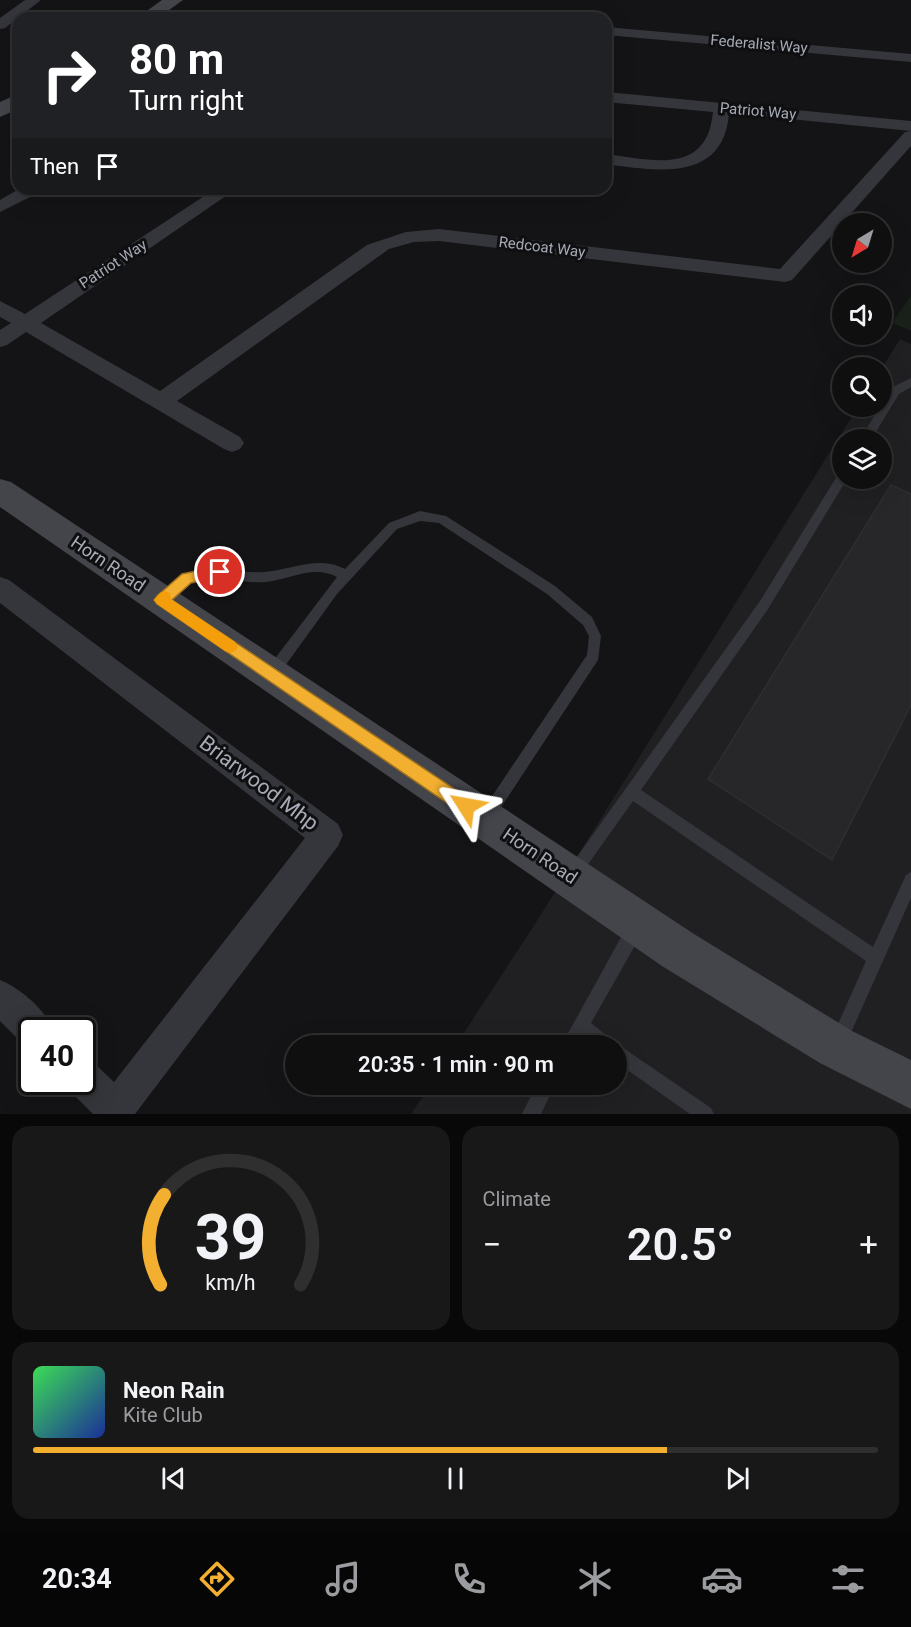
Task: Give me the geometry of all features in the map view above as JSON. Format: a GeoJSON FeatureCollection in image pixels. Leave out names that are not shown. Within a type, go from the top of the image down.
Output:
{"type":"FeatureCollection","features":[{"type":"Feature","properties":{"kind":"street"},"geometry":{"type":"LineString","coordinates":[[18,12],[34,0]]}},
{"type":"Feature","properties":{"kind":"street"},"geometry":{"type":"LineString","coordinates":[[155,12],[174,0]]}},
{"type":"Feature","properties":{"kind":"street","name":"Federalist Way"},"geometry":{"type":"LineString","coordinates":[[612,32],[911,58]]}},
{"type":"Feature","properties":{"kind":"street","name":"Patriot Way"},"geometry":{"type":"LineString","coordinates":[[612,98],[911,126]]}},
{"type":"Feature","properties":{"kind":"street"},"geometry":{"type":"LineString","coordinates":[[612,160],[662,165],[689,161],[705,152],[713,143],[718,133],[721,108]]}},
{"type":"Feature","properties":{"kind":"street","name":"Redcoat Way"},"geometry":{"type":"LineString","coordinates":[[161,400],[374,249],[390,240],[408,236],[440,235],[785,276],[911,136]]}},
{"type":"Feature","properties":{"kind":"street"},"geometry":{"type":"LineString","coordinates":[[0,207],[21,195]]}},
{"type":"Feature","properties":{"kind":"street","name":"Patriot Way"},"geometry":{"type":"LineString","coordinates":[[0,340],[221,195]]}},
{"type":"Feature","properties":{"kind":"street"},"geometry":{"type":"LineString","coordinates":[[0,308],[232,443]]}},
{"type":"Feature","properties":{"kind":"street","name":"Horn Road"},"geometry":{"type":"LineString","coordinates":[[0,491],[639,923],[836,1047],[911,1085]]}},
{"type":"Feature","properties":{"kind":"street","name":"Briarwood Mhp"},"geometry":{"type":"LineString","coordinates":[[0,588],[327,835],[114,1112],[96,1092]]}},
{"type":"Feature","properties":{"kind":"street"},"geometry":{"type":"LineString","coordinates":[[0,997],[21,1017]]}},
{"type":"Feature","properties":{"kind":"lane"},"geometry":{"type":"LineString","coordinates":[[872,429],[895,391],[911,382]]}},
{"type":"Feature","properties":{"kind":"lane"},"geometry":{"type":"LineString","coordinates":[[571,877],[765,605],[835,489]]}},
{"type":"Feature","properties":{"kind":"lane"},"geometry":{"type":"LineString","coordinates":[[270,674],[346,576],[393,525],[420,516],[442,519],[551,590],[588,621],[595,636],[593,656],[485,819]]}},
{"type":"Feature","properties":{"kind":"lane"},"geometry":{"type":"LineString","coordinates":[[162,600],[187,578],[202,573],[220,572],[259,577],[322,567],[334,569],[346,576]]}},
{"type":"Feature","properties":{"kind":"lane"},"geometry":{"type":"LineString","coordinates":[[632,792],[875,958]]}},
{"type":"Feature","properties":{"kind":"lane"},"geometry":{"type":"LineString","coordinates":[[836,1047],[911,880]]}},
{"type":"Feature","properties":{"kind":"lane"},"geometry":{"type":"LineString","coordinates":[[576,1035],[639,923]]}},
{"type":"Feature","properties":{"kind":"lane"},"geometry":{"type":"LineString","coordinates":[[581,1026],[594,1035]]}},
{"type":"Feature","properties":{"kind":"lane"},"geometry":{"type":"LineString","coordinates":[[627,1059],[705,1114]]}},
{"type":"Feature","properties":{"kind":"lane"},"geometry":{"type":"LineString","coordinates":[[531,1114],[541,1095]]}},
{"type":"Feature","properties":{"kind":"shaded area"},"geometry":{"type":"Polygon","coordinates":[[[911,296],[911,331],[892,323],[911,296]]]}},
{"type":"Feature","properties":{"kind":"shaded area"},"geometry":{"type":"Polygon","coordinates":[[[900,339],[911,344],[911,1114],[411,1114],[424,1095],[627,1095],[627,1035],[463,1035],[535,924],[832,449],[832,489],[892,489],[892,429],[844,429],[852,417],[892,417],[892,357],[889,357],[900,339]]]}},
{"type":"Feature","properties":{"kind":"building"},"geometry":{"type":"Polygon","coordinates":[[[892,485],[911,494],[911,705],[832,860],[708,779],[889,489],[892,489],[892,485]]]}},
{"type":"Feature","properties":{"kind":"slow traffic"},"geometry":{"type":"LineString","coordinates":[[165,597],[162,600],[230,647]]}},
{"type":"Feature","properties":{"kind":"route"},"geometry":{"type":"LineString","coordinates":[[220,572],[202,573],[187,578],[162,600],[466,806]]}}]}
